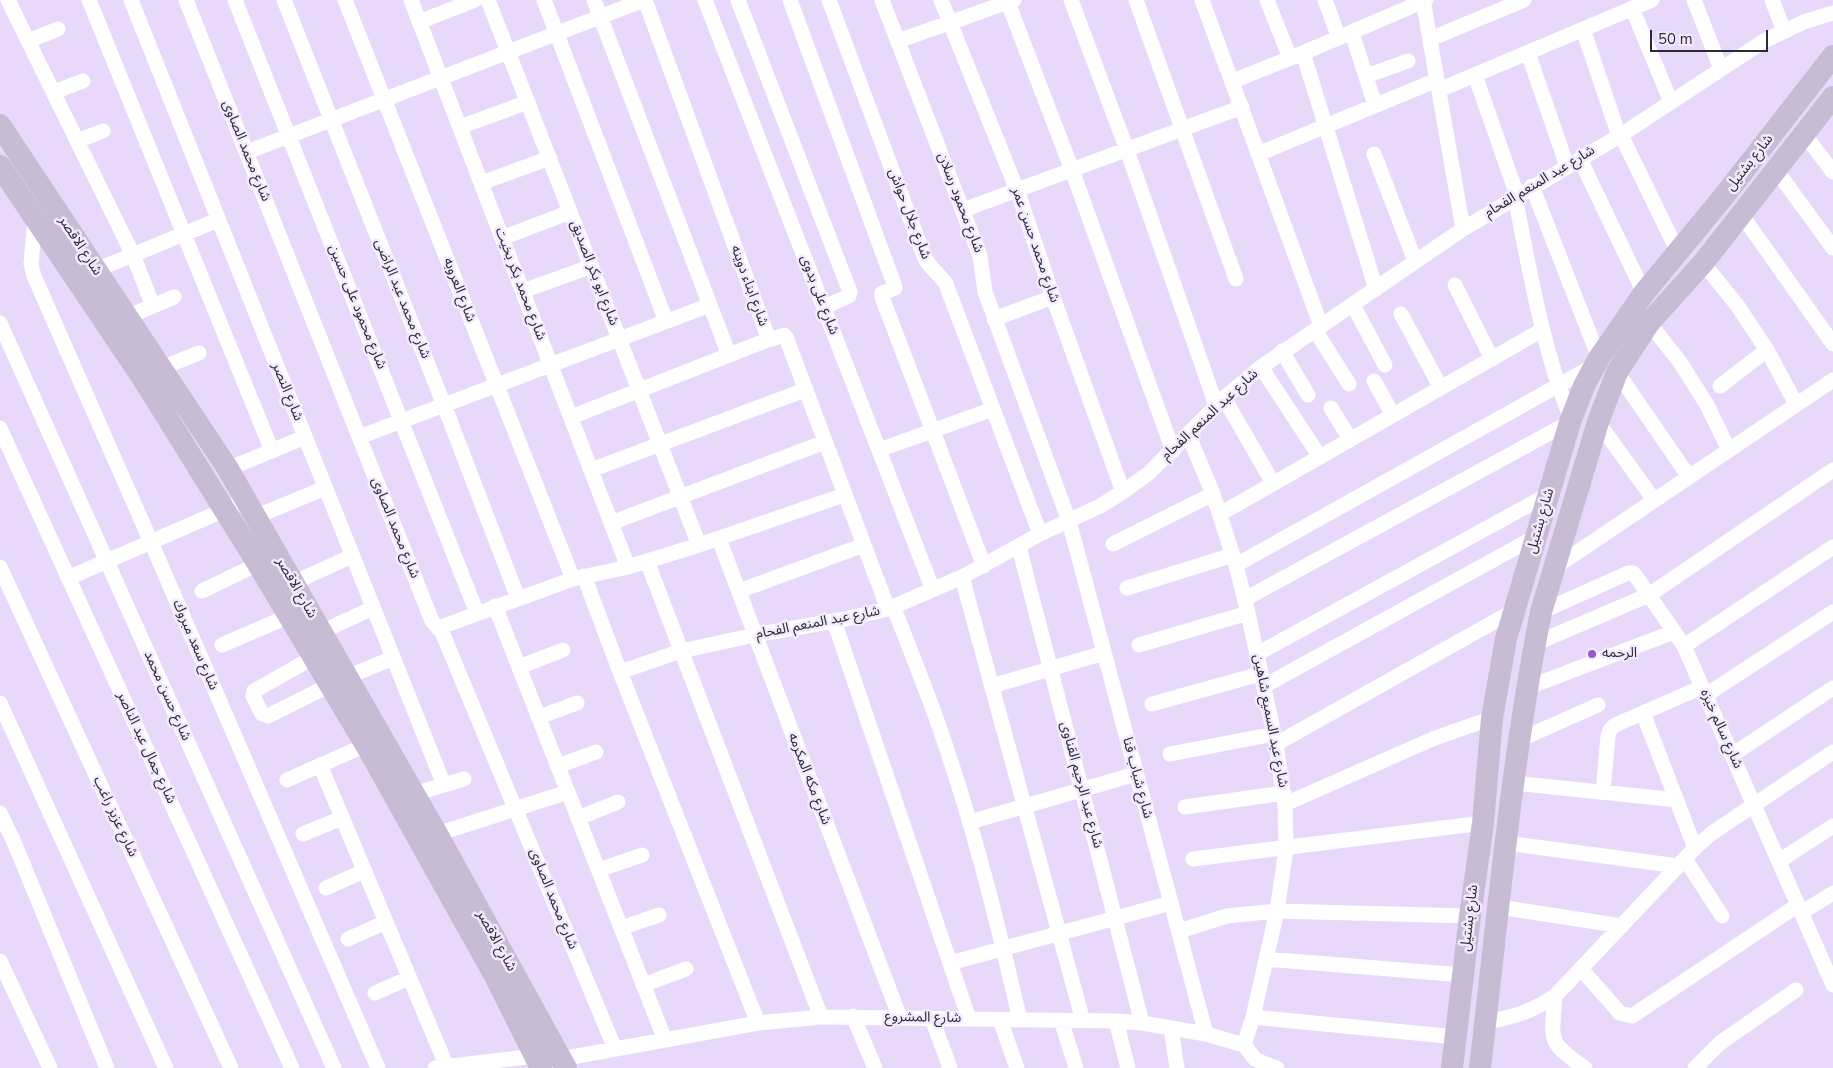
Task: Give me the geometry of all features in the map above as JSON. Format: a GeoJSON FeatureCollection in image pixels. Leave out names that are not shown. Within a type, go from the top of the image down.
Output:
{"type":"FeatureCollection","features":[{"type":"Feature","properties":{"kind":"street"},"geometry":{"type":"LineString","coordinates":[[8,0],[133,255],[153,306]]}},
{"type":"Feature","properties":{"kind":"street"},"geometry":{"type":"LineString","coordinates":[[89,0],[272,451]]}},
{"type":"Feature","properties":{"kind":"street","name":"شارع النصر"},"geometry":{"type":"LineString","coordinates":[[131,0],[444,785]]}},
{"type":"Feature","properties":{"kind":"street","name":"شارع محمد الصاوى"},"geometry":{"type":"LineString","coordinates":[[186,0],[432,621],[442,632],[615,1049]]}},
{"type":"Feature","properties":{"kind":"street","name":"شارع محمود على حسين"},"geometry":{"type":"LineString","coordinates":[[235,0],[477,613]]}},
{"type":"Feature","properties":{"kind":"street","name":"شارع محمد عبد الراضى"},"geometry":{"type":"LineString","coordinates":[[284,0],[518,598]]}},
{"type":"Feature","properties":{"kind":"street","name":"شارع العروبه"},"geometry":{"type":"LineString","coordinates":[[345,0],[496,386],[620,672],[758,1023]]}},
{"type":"Feature","properties":{"kind":"street","name":"شارع محمد بكر بخيت"},"geometry":{"type":"LineString","coordinates":[[411,0],[628,567]]}},
{"type":"Feature","properties":{"kind":"street"},"geometry":{"type":"LineString","coordinates":[[419,22],[475,0]]}},
{"type":"Feature","properties":{"kind":"street","name":"شارع ابو بكر الصديق"},"geometry":{"type":"LineString","coordinates":[[488,0],[700,545]]}},
{"type":"Feature","properties":{"kind":"street"},"geometry":{"type":"LineString","coordinates":[[544,0],[666,321]]}},
{"type":"Feature","properties":{"kind":"street"},"geometry":{"type":"LineString","coordinates":[[594,0],[729,355]]}},
{"type":"Feature","properties":{"kind":"street"},"geometry":{"type":"LineString","coordinates":[[246,152],[645,0]]}},
{"type":"Feature","properties":{"kind":"street","name":"شارع ابناء دوينه"},"geometry":{"type":"LineString","coordinates":[[645,0],[770,339],[784,335],[786,337],[844,495],[934,713],[970,822],[1004,949],[1020,1020]]}},
{"type":"Feature","properties":{"kind":"street","name":"شارع على بدوى"},"geometry":{"type":"LineString","coordinates":[[705,0],[933,590]]}},
{"type":"Feature","properties":{"kind":"street"},"geometry":{"type":"LineString","coordinates":[[738,0],[850,292],[849,296],[845,299],[824,307]]}},
{"type":"Feature","properties":{"kind":"street"},"geometry":{"type":"LineString","coordinates":[[790,0],[894,284],[895,288],[882,293],[882,297],[984,566]]}},
{"type":"Feature","properties":{"kind":"street","name":"شارع جلال حواش"},"geometry":{"type":"LineString","coordinates":[[829,0],[924,256],[928,265],[941,276],[946,284],[1040,534]]}},
{"type":"Feature","properties":{"kind":"street","name":"شارع محمود رسلان"},"geometry":{"type":"LineString","coordinates":[[882,0],[980,256],[983,265],[983,283],[994,319],[1069,521]]}},
{"type":"Feature","properties":{"kind":"street","name":"شارع محمد حسن عمر"},"geometry":{"type":"LineString","coordinates":[[941,0],[1017,190],[1123,492]]}},
{"type":"Feature","properties":{"kind":"street"},"geometry":{"type":"LineString","coordinates":[[1071,0],[1220,402],[1273,483]]}},
{"type":"Feature","properties":{"kind":"street"},"geometry":{"type":"LineString","coordinates":[[1136,0],[1236,279]]}},
{"type":"Feature","properties":{"kind":"street"},"geometry":{"type":"LineString","coordinates":[[1202,0],[1233,81],[1318,328],[1349,384]]}},
{"type":"Feature","properties":{"kind":"street"},"geometry":{"type":"LineString","coordinates":[[1267,0],[1297,55],[1325,125],[1376,289]]}},
{"type":"Feature","properties":{"kind":"street"},"geometry":{"type":"LineString","coordinates":[[1324,0],[1366,76],[1375,105]]}},
{"type":"Feature","properties":{"kind":"street"},"geometry":{"type":"LineString","coordinates":[[1233,81],[1424,0],[1462,229]]}},
{"type":"Feature","properties":{"kind":"street"},"geometry":{"type":"LineString","coordinates":[[1430,39],[1524,0]]}},
{"type":"Feature","properties":{"kind":"street"},"geometry":{"type":"LineString","coordinates":[[1258,154],[1375,105],[1475,75],[1652,0]]}},
{"type":"Feature","properties":{"kind":"street"},"geometry":{"type":"LineString","coordinates":[[1694,0],[1721,69]]}},
{"type":"Feature","properties":{"kind":"street"},"geometry":{"type":"LineString","coordinates":[[1772,0],[1784,31]]}},
{"type":"Feature","properties":{"kind":"street"},"geometry":{"type":"LineString","coordinates":[[898,41],[1010,1],[1173,451]]}},
{"type":"Feature","properties":{"kind":"street"},"geometry":{"type":"LineString","coordinates":[[1632,8],[1670,102]]}},
{"type":"Feature","properties":{"kind":"street","name":"شارع عبد المنعم الفحام"},"geometry":{"type":"LineString","coordinates":[[620,672],[681,651],[834,621],[890,607],[962,577],[1040,534],[1123,492],[1149,473],[1220,402],[1261,367],[1462,229],[1620,135],[1721,69],[1784,31],[1804,22],[1833,13]]}},
{"type":"Feature","properties":{"kind":"street"},"geometry":{"type":"LineString","coordinates":[[28,41],[58,29]]}},
{"type":"Feature","properties":{"kind":"street"},"geometry":{"type":"LineString","coordinates":[[1583,29],[1620,135],[1678,252]]}},
{"type":"Feature","properties":{"kind":"street"},"geometry":{"type":"LineString","coordinates":[[1528,52],[1573,162],[1644,293]]}},
{"type":"Feature","properties":{"kind":"street","name":"شارع بشتيل"},"geometry":{"type":"LineString","coordinates":[[1452,1068],[1483,823],[1492,718],[1506,639],[1571,421],[1584,386],[1597,361],[1644,293],[1724,196],[1833,56]]}},
{"type":"Feature","properties":{"kind":"street"},"geometry":{"type":"LineString","coordinates":[[1366,76],[1408,61]]}},
{"type":"Feature","properties":{"kind":"street"},"geometry":{"type":"LineString","coordinates":[[1139,645],[1247,606],[1571,421],[1558,386],[1542,330],[1516,196],[1475,75]]}},
{"type":"Feature","properties":{"kind":"street"},"geometry":{"type":"LineString","coordinates":[[54,92],[83,81]]}},
{"type":"Feature","properties":{"kind":"street","name":"شارع بشتيل"},"geometry":{"type":"LineString","coordinates":[[1480,1068],[1519,740],[1534,644],[1541,612],[1598,422],[1617,372],[1649,323],[1703,263],[1833,97]]}},
{"type":"Feature","properties":{"kind":"street"},"geometry":{"type":"LineString","coordinates":[[460,127],[528,102]]}},
{"type":"Feature","properties":{"kind":"street"},"geometry":{"type":"LineString","coordinates":[[963,210],[1242,107]]}},
{"type":"Feature","properties":{"kind":"street","name":"شارع الاقصر"},"geometry":{"type":"LineString","coordinates":[[0,125],[228,469],[258,564],[314,657],[339,681],[414,794],[438,834],[564,1064]]}},
{"type":"Feature","properties":{"kind":"street"},"geometry":{"type":"LineString","coordinates":[[77,141],[103,131]]}},
{"type":"Feature","properties":{"kind":"street"},"geometry":{"type":"LineString","coordinates":[[1804,134],[1833,172]]}},
{"type":"Feature","properties":{"kind":"street"},"geometry":{"type":"LineString","coordinates":[[1374,154],[1415,261]]}},
{"type":"Feature","properties":{"kind":"street"},"geometry":{"type":"LineString","coordinates":[[481,183],[550,158]]}},
{"type":"Feature","properties":{"kind":"street","name":"شارع الاقصر"},"geometry":{"type":"LineString","coordinates":[[0,166],[142,377],[242,509],[293,582],[321,632],[366,745],[496,978],[538,1062]]}},
{"type":"Feature","properties":{"kind":"street"},"geometry":{"type":"LineString","coordinates":[[1776,170],[1833,248]]}},
{"type":"Feature","properties":{"kind":"street"},"geometry":{"type":"LineString","coordinates":[[1127,588],[1234,560],[1558,386],[1597,361],[1532,186]]}},
{"type":"Feature","properties":{"kind":"street"},"geometry":{"type":"LineString","coordinates":[[502,238],[570,212]]}},
{"type":"Feature","properties":{"kind":"street"},"geometry":{"type":"LineString","coordinates":[[1741,214],[1833,344]]}},
{"type":"Feature","properties":{"kind":"street","name":"شارع سعد مبروك"},"geometry":{"type":"LineString","coordinates":[[35,219],[32,270],[378,1068]]}},
{"type":"Feature","properties":{"kind":"street"},"geometry":{"type":"LineString","coordinates":[[96,270],[218,220]]}},
{"type":"Feature","properties":{"kind":"street"},"geometry":{"type":"LineString","coordinates":[[1703,263],[1737,305],[1767,350],[1796,404]]}},
{"type":"Feature","properties":{"kind":"street"},"geometry":{"type":"LineString","coordinates":[[523,292],[592,266]]}},
{"type":"Feature","properties":{"kind":"street"},"geometry":{"type":"LineString","coordinates":[[1455,285],[1492,359]]}},
{"type":"Feature","properties":{"kind":"street"},"geometry":{"type":"LineString","coordinates":[[994,319],[1053,296]]}},
{"type":"Feature","properties":{"kind":"street"},"geometry":{"type":"LineString","coordinates":[[127,317],[174,298]]}},
{"type":"Feature","properties":{"kind":"street"},"geometry":{"type":"LineString","coordinates":[[359,437],[710,305]]}},
{"type":"Feature","properties":{"kind":"street"},"geometry":{"type":"LineString","coordinates":[[1353,305],[1385,365]]}},
{"type":"Feature","properties":{"kind":"street"},"geometry":{"type":"LineString","coordinates":[[1401,314],[1441,388]]}},
{"type":"Feature","properties":{"kind":"street","name":"شارع حسن محمد"},"geometry":{"type":"LineString","coordinates":[[0,323],[334,1068]]}},
{"type":"Feature","properties":{"kind":"street"},"geometry":{"type":"LineString","coordinates":[[1649,323],[1680,362],[1706,405],[1729,450]]}},
{"type":"Feature","properties":{"kind":"street"},"geometry":{"type":"LineString","coordinates":[[1220,514],[1542,330]]}},
{"type":"Feature","properties":{"kind":"street"},"geometry":{"type":"LineString","coordinates":[[571,417],[770,339]]}},
{"type":"Feature","properties":{"kind":"street"},"geometry":{"type":"LineString","coordinates":[[1720,386],[1767,350]]}},
{"type":"Feature","properties":{"kind":"street"},"geometry":{"type":"LineString","coordinates":[[1282,351],[1308,395]]}},
{"type":"Feature","properties":{"kind":"street"},"geometry":{"type":"LineString","coordinates":[[161,368],[199,354]]}},
{"type":"Feature","properties":{"kind":"street"},"geometry":{"type":"LineString","coordinates":[[1261,367],[1320,456]]}},
{"type":"Feature","properties":{"kind":"street"},"geometry":{"type":"LineString","coordinates":[[1617,372],[1689,477]]}},
{"type":"Feature","properties":{"kind":"street"},"geometry":{"type":"LineString","coordinates":[[1554,568],[1833,380]]}},
{"type":"Feature","properties":{"kind":"street"},"geometry":{"type":"LineString","coordinates":[[1374,381],[1393,415]]}},
{"type":"Feature","properties":{"kind":"street"},"geometry":{"type":"LineString","coordinates":[[591,470],[805,390]]}},
{"type":"Feature","properties":{"kind":"street"},"geometry":{"type":"LineString","coordinates":[[1331,408],[1350,439]]}},
{"type":"Feature","properties":{"kind":"street"},"geometry":{"type":"LineString","coordinates":[[879,450],[993,409]]}},
{"type":"Feature","properties":{"kind":"street"},"geometry":{"type":"LineString","coordinates":[[1598,422],[1654,500]]}},
{"type":"Feature","properties":{"kind":"street","name":"شارع جمال عبد الناصر"},"geometry":{"type":"LineString","coordinates":[[0,428],[292,1068]]}},
{"type":"Feature","properties":{"kind":"street","name":"شارع عبد السميع شاهين"},"geometry":{"type":"LineString","coordinates":[[1188,434],[1220,514],[1247,606],[1275,739],[1285,799],[1286,848],[1277,911],[1253,1017],[1244,1045]]}},
{"type":"Feature","properties":{"kind":"street"},"geometry":{"type":"LineString","coordinates":[[228,469],[305,437]]}},
{"type":"Feature","properties":{"kind":"street"},"geometry":{"type":"LineString","coordinates":[[611,523],[825,442]]}},
{"type":"Feature","properties":{"kind":"street"},"geometry":{"type":"LineString","coordinates":[[1534,644],[1648,595],[1833,470]]}},
{"type":"Feature","properties":{"kind":"street"},"geometry":{"type":"LineString","coordinates":[[68,578],[151,542],[242,509],[325,488]]}},
{"type":"Feature","properties":{"kind":"street"},"geometry":{"type":"LineString","coordinates":[[1113,544],[1213,494]]}},
{"type":"Feature","properties":{"kind":"street"},"geometry":{"type":"LineString","coordinates":[[1257,654],[1549,494]]}},
{"type":"Feature","properties":{"kind":"street"},"geometry":{"type":"LineString","coordinates":[[438,628],[495,606],[578,578],[628,567],[700,545],[844,495]]}},
{"type":"Feature","properties":{"kind":"street","name":"شارع شباب قنا"},"geometry":{"type":"LineString","coordinates":[[1069,521],[1206,1034]]}},
{"type":"Feature","properties":{"kind":"street"},"geometry":{"type":"LineString","coordinates":[[1152,704],[1262,680],[1537,536]]}},
{"type":"Feature","properties":{"kind":"street","name":"شارع مكه المكرمه"},"geometry":{"type":"LineString","coordinates":[[719,539],[900,1018]]}},
{"type":"Feature","properties":{"kind":"street"},"geometry":{"type":"LineString","coordinates":[[738,591],[864,545]]}},
{"type":"Feature","properties":{"kind":"street","name":"شارع عبد الرحيم القناوى"},"geometry":{"type":"LineString","coordinates":[[1019,547],[1142,1023]]}},
{"type":"Feature","properties":{"kind":"street"},"geometry":{"type":"LineString","coordinates":[[1684,646],[1833,547]]}},
{"type":"Feature","properties":{"kind":"street"},"geometry":{"type":"LineString","coordinates":[[293,582],[352,556]]}},
{"type":"Feature","properties":{"kind":"street"},"geometry":{"type":"LineString","coordinates":[[647,561],[821,1017]]}},
{"type":"Feature","properties":{"kind":"street"},"geometry":{"type":"LineString","coordinates":[[202,591],[258,564]]}},
{"type":"Feature","properties":{"kind":"street","name":"شارع عزيز راغب"},"geometry":{"type":"LineString","coordinates":[[0,567],[231,1068]]}},
{"type":"Feature","properties":{"kind":"street","name":"شارع سالم خيزه"},"geometry":{"type":"LineString","coordinates":[[1541,612],[1630,573],[1635,576],[1684,646],[1833,985]]}},
{"type":"Feature","properties":{"kind":"street"},"geometry":{"type":"LineString","coordinates":[[962,577],[1083,1021]]}},
{"type":"Feature","properties":{"kind":"street"},"geometry":{"type":"LineString","coordinates":[[495,606],[665,1040]]}},
{"type":"Feature","properties":{"kind":"street"},"geometry":{"type":"LineString","coordinates":[[321,632],[373,608]]}},
{"type":"Feature","properties":{"kind":"street"},"geometry":{"type":"LineString","coordinates":[[1170,754],[1275,739],[1515,610]]}},
{"type":"Feature","properties":{"kind":"street"},"geometry":{"type":"LineString","coordinates":[[1603,792],[1608,736],[1610,730],[1615,725],[1704,691],[1833,612]]}},
{"type":"Feature","properties":{"kind":"street"},"geometry":{"type":"LineString","coordinates":[[222,645],[289,616]]}},
{"type":"Feature","properties":{"kind":"street"},"geometry":{"type":"LineString","coordinates":[[834,621],[969,1019]]}},
{"type":"Feature","properties":{"kind":"street"},"geometry":{"type":"LineString","coordinates":[[1526,688],[1674,632]]}},
{"type":"Feature","properties":{"kind":"street"},"geometry":{"type":"LineString","coordinates":[[519,667],[564,650]]}},
{"type":"Feature","properties":{"kind":"street"},"geometry":{"type":"LineString","coordinates":[[992,686],[1104,653]]}},
{"type":"Feature","properties":{"kind":"street"},"geometry":{"type":"LineString","coordinates":[[314,657],[254,691],[253,696],[262,714],[268,716],[339,681],[393,658]]}},
{"type":"Feature","properties":{"kind":"street"},"geometry":{"type":"LineString","coordinates":[[1732,755],[1833,688]]}},
{"type":"Feature","properties":{"kind":"street"},"geometry":{"type":"LineString","coordinates":[[0,703],[166,1068]]}},
{"type":"Feature","properties":{"kind":"street"},"geometry":{"type":"LineString","coordinates":[[538,717],[577,703]]}},
{"type":"Feature","properties":{"kind":"street"},"geometry":{"type":"LineString","coordinates":[[1519,740],[1598,706]]}},
{"type":"Feature","properties":{"kind":"street"},"geometry":{"type":"LineString","coordinates":[[1643,713],[1677,800],[1686,858],[1722,916]]}},
{"type":"Feature","properties":{"kind":"street"},"geometry":{"type":"LineString","coordinates":[[1185,807],[1285,799],[1435,738],[1492,718]]}},
{"type":"Feature","properties":{"kind":"street"},"geometry":{"type":"LineString","coordinates":[[287,780],[366,745]]}},
{"type":"Feature","properties":{"kind":"street"},"geometry":{"type":"LineString","coordinates":[[558,766],[596,752]]}},
{"type":"Feature","properties":{"kind":"street"},"geometry":{"type":"LineString","coordinates":[[1486,1022],[1515,1017],[1537,1008],[1555,996],[1712,833],[1833,752]]}},
{"type":"Feature","properties":{"kind":"street"},"geometry":{"type":"LineString","coordinates":[[320,765],[446,1067],[538,1062]]}},
{"type":"Feature","properties":{"kind":"street"},"geometry":{"type":"LineString","coordinates":[[970,822],[1136,774]]}},
{"type":"Feature","properties":{"kind":"street"},"geometry":{"type":"LineString","coordinates":[[414,794],[464,779]]}},
{"type":"Feature","properties":{"kind":"street"},"geometry":{"type":"LineString","coordinates":[[1514,783],[1677,800]]}},
{"type":"Feature","properties":{"kind":"street"},"geometry":{"type":"LineString","coordinates":[[438,834],[568,792]]}},
{"type":"Feature","properties":{"kind":"street"},"geometry":{"type":"LineString","coordinates":[[578,818],[618,802]]}},
{"type":"Feature","properties":{"kind":"street"},"geometry":{"type":"LineString","coordinates":[[0,813],[14,842],[107,1068]]}},
{"type":"Feature","properties":{"kind":"street"},"geometry":{"type":"LineString","coordinates":[[303,834],[342,818]]}},
{"type":"Feature","properties":{"kind":"street"},"geometry":{"type":"LineString","coordinates":[[1193,859],[1483,823]]}},
{"type":"Feature","properties":{"kind":"street"},"geometry":{"type":"LineString","coordinates":[[1779,861],[1833,826]]}},
{"type":"Feature","properties":{"kind":"street"},"geometry":{"type":"LineString","coordinates":[[1506,843],[1686,858]]}},
{"type":"Feature","properties":{"kind":"street"},"geometry":{"type":"LineString","coordinates":[[599,870],[642,855]]}},
{"type":"Feature","properties":{"kind":"street"},"geometry":{"type":"LineString","coordinates":[[326,888],[364,871]]}},
{"type":"Feature","properties":{"kind":"street"},"geometry":{"type":"LineString","coordinates":[[1581,969],[1620,1013],[1632,1016],[1800,909],[1833,894]]}},
{"type":"Feature","properties":{"kind":"street"},"geometry":{"type":"LineString","coordinates":[[950,963],[1171,903]]}},
{"type":"Feature","properties":{"kind":"street"},"geometry":{"type":"LineString","coordinates":[[1499,908],[1622,926]]}},
{"type":"Feature","properties":{"kind":"street"},"geometry":{"type":"LineString","coordinates":[[1179,931],[1227,916],[1277,911],[1470,916]]}},
{"type":"Feature","properties":{"kind":"street"},"geometry":{"type":"LineString","coordinates":[[621,928],[658,914]]}},
{"type":"Feature","properties":{"kind":"street"},"geometry":{"type":"LineString","coordinates":[[348,940],[386,922]]}},
{"type":"Feature","properties":{"kind":"street"},"geometry":{"type":"LineString","coordinates":[[1266,959],[1463,975]]}},
{"type":"Feature","properties":{"kind":"street"},"geometry":{"type":"LineString","coordinates":[[0,961],[50,1068]]}},
{"type":"Feature","properties":{"kind":"street"},"geometry":{"type":"LineString","coordinates":[[644,984],[686,969]]}},
{"type":"Feature","properties":{"kind":"street"},"geometry":{"type":"LineString","coordinates":[[375,993],[409,978]]}},
{"type":"Feature","properties":{"kind":"street"},"geometry":{"type":"LineString","coordinates":[[1695,1068],[1720,1043],[1796,990]]}},
{"type":"Feature","properties":{"kind":"street"},"geometry":{"type":"LineString","coordinates":[[1555,996],[1554,1040],[1562,1052],[1585,1068]]}},
{"type":"Feature","properties":{"kind":"street"},"geometry":{"type":"LineString","coordinates":[[853,1016],[875,1068]]}},
{"type":"Feature","properties":{"kind":"street","name":"شارع المشروع"},"geometry":{"type":"LineString","coordinates":[[564,1064],[615,1049],[758,1023],[853,1016],[1142,1023],[1206,1034],[1244,1045],[1255,1059],[1277,1068]]}},
{"type":"Feature","properties":{"kind":"street"},"geometry":{"type":"LineString","coordinates":[[1253,1017],[1456,1038]]}},
{"type":"Feature","properties":{"kind":"street"},"geometry":{"type":"LineString","coordinates":[[932,1019],[950,1068]]}},
{"type":"Feature","properties":{"kind":"street"},"geometry":{"type":"LineString","coordinates":[[1000,1020],[1017,1068]]}},
{"type":"Feature","properties":{"kind":"street"},"geometry":{"type":"LineString","coordinates":[[1060,1020],[1076,1068]]}},
{"type":"Feature","properties":{"kind":"street"},"geometry":{"type":"LineString","coordinates":[[1116,1021],[1128,1068]]}},
{"type":"Feature","properties":{"kind":"street"},"geometry":{"type":"LineString","coordinates":[[1171,1028],[1177,1068]]}},
{"type":"Feature","properties":{"kind":"place","name":"الرحمه"},"geometry":{"type":"Point","coordinates":[1592,654]}}]}
